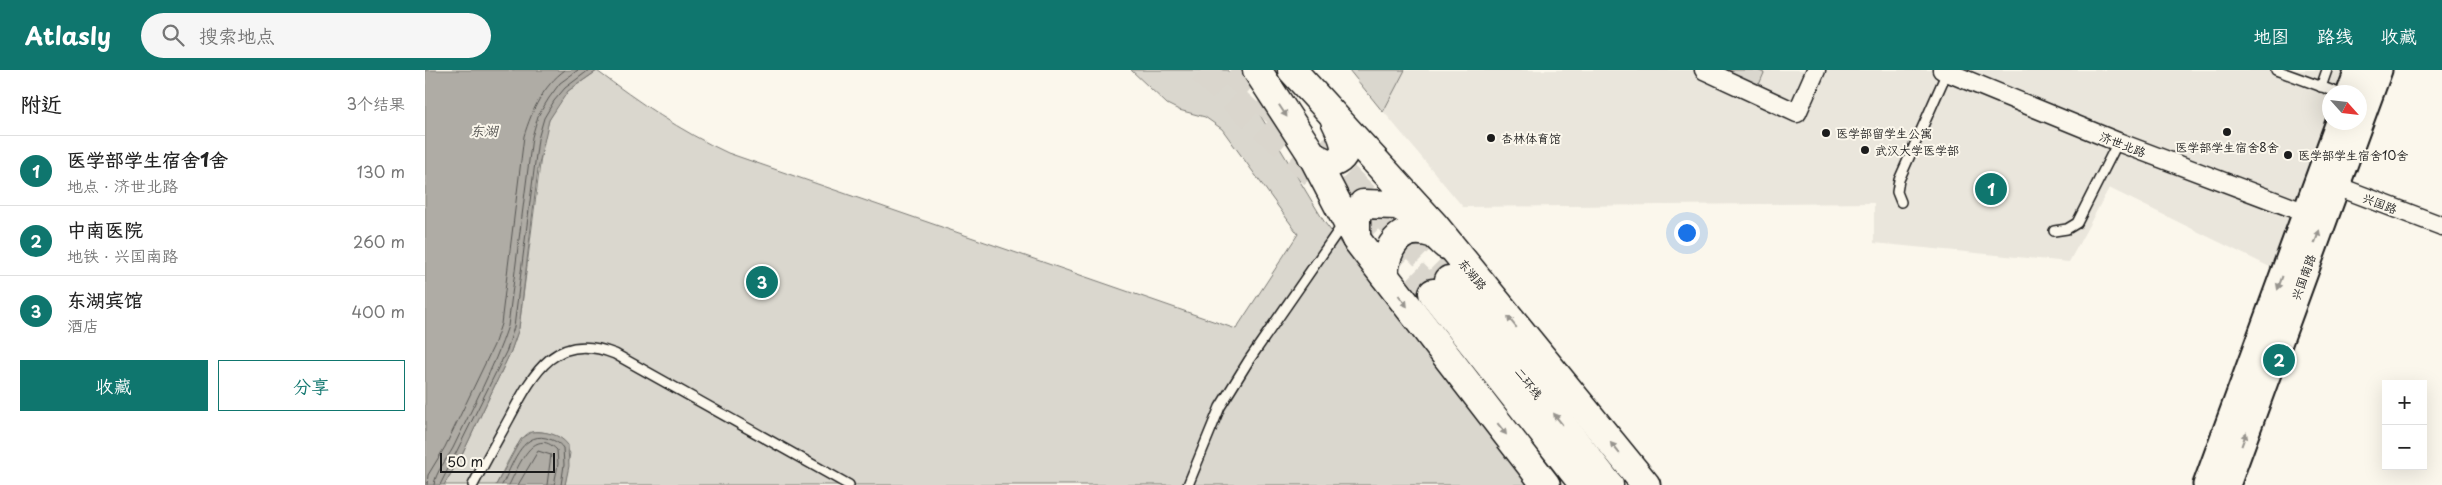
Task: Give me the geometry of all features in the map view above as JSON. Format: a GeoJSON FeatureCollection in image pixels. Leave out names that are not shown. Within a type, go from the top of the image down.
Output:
{"type":"FeatureCollection","features":[{"type":"Feature","properties":{"kind":"main road"},"geometry":{"type":"LineString","coordinates":[[1257,70],[1350,216],[1384,276],[1546,485]]}},
{"type":"Feature","properties":{"kind":"main road","name":"东湖路"},"geometry":{"type":"LineString","coordinates":[[1292,70],[1435,226],[1448,277],[1646,485]]}},
{"type":"Feature","properties":{"kind":"main road"},"geometry":{"type":"LineString","coordinates":[[2353,85],[2358,70]]}},
{"type":"Feature","properties":{"kind":"main road","name":"兴国南路"},"geometry":{"type":"LineString","coordinates":[[2227,485],[2327,182],[2379,70]]}},
{"type":"Feature","properties":{"kind":"main road"},"geometry":{"type":"LineString","coordinates":[[1312,156],[1329,164],[1338,162],[1344,154],[1346,145],[1332,112]]}},
{"type":"Feature","properties":{"kind":"main road","name":"兴国南路"},"geometry":{"type":"LineString","coordinates":[[2206,485],[2306,213],[2327,182],[2337,130]]}},
{"type":"Feature","properties":{"kind":"main road"},"geometry":{"type":"LineString","coordinates":[[1350,216],[1366,188],[1365,165],[1359,142]]}},
{"type":"Feature","properties":{"kind":"main road"},"geometry":{"type":"LineString","coordinates":[[1350,216],[1397,205],[1435,226]]}},
{"type":"Feature","properties":{"kind":"main road"},"geometry":{"type":"LineString","coordinates":[[1384,276],[1388,250],[1398,238],[1414,232],[1432,233],[1448,277]]}},
{"type":"Feature","properties":{"kind":"main road","name":"二环线"},"geometry":{"type":"LineString","coordinates":[[1448,277],[1584,485]]}},
{"type":"Feature","properties":{"kind":"main road","name":"二环线"},"geometry":{"type":"LineString","coordinates":[[1448,277],[1609,485]]}},
{"type":"Feature","properties":{"kind":"street"},"geometry":{"type":"LineString","coordinates":[[1704,70],[1797,113],[1816,70]]}},
{"type":"Feature","properties":{"kind":"street","name":"济世北路"},"geometry":{"type":"LineString","coordinates":[[1945,71],[2118,142],[2306,213]]}},
{"type":"Feature","properties":{"kind":"street","name":"兴国路"},"geometry":{"type":"LineString","coordinates":[[2327,182],[2442,226]]}},
{"type":"Feature","properties":{"kind":"lane"},"geometry":{"type":"LineString","coordinates":[[2276,70],[2321,87],[2327,70]]}},
{"type":"Feature","properties":{"kind":"lane"},"geometry":{"type":"LineString","coordinates":[[1901,202],[1897,192],[1899,180],[1945,71]]}},
{"type":"Feature","properties":{"kind":"lane"},"geometry":{"type":"LineString","coordinates":[[2054,231],[2067,229],[2077,223],[2118,142]]}},
{"type":"Feature","properties":{"kind":"lane"},"geometry":{"type":"LineString","coordinates":[[1188,485],[1220,408],[1249,360],[1350,216]]}},
{"type":"Feature","properties":{"kind":"lane"},"geometry":{"type":"LineString","coordinates":[[473,485],[529,382],[543,365],[556,355],[583,346],[597,347],[615,354],[849,485]]}},
{"type":"Feature","properties":{"kind":"shaded area"},"geometry":{"type":"Polygon","coordinates":[[[1131,70],[1227,70],[1251,100],[1325,223],[1528,485],[565,485],[570,453],[559,437],[531,432],[521,440],[511,455],[496,485],[444,485],[462,455],[511,351],[519,328],[543,141],[549,120],[568,91],[597,71],[660,115],[728,153],[1236,329],[1298,234],[1222,129],[1205,117],[1179,110],[1167,104],[1131,70]]]}},
{"type":"Feature","properties":{"kind":"shaded area","name":"武汉大学医学部"},"geometry":{"type":"Polygon","coordinates":[[[1349,70],[2344,70],[2339,85],[2322,85],[2322,129],[2272,268],[2109,188],[2069,262],[1874,243],[1874,203],[1463,207],[1349,70]]]}},
{"type":"Feature","properties":{"kind":"shaded area"},"geometry":{"type":"Polygon","coordinates":[[[1349,70],[1405,70],[1383,112],[1349,70]]]}},
{"type":"Feature","properties":{"kind":"shaded area"},"geometry":{"type":"Polygon","coordinates":[[[1721,70],[1757,70],[1764,73],[1758,87],[1721,70]]]}},
{"type":"Feature","properties":{"kind":"water","name":"东湖"},"geometry":{"type":"Polygon","coordinates":[[[425,70],[598,70],[568,91],[549,120],[538,169],[519,328],[511,351],[462,455],[444,485],[425,485],[425,70]]]}},
{"type":"Feature","properties":{"kind":"water"},"geometry":{"type":"Polygon","coordinates":[[[532,432],[552,434],[561,438],[568,445],[569,466],[565,485],[496,485],[521,439],[532,432]]]}},
{"type":"Feature","properties":{"kind":"tunnel"},"geometry":{"type":"LineString","coordinates":[[1201,70],[1295,155],[1433,293]]}},
{"type":"Feature","properties":{"kind":"tunnel"},"geometry":{"type":"LineString","coordinates":[[1230,70],[1283,118]]}},
{"type":"Feature","properties":{"kind":"tunnel"},"geometry":{"type":"LineString","coordinates":[[1315,147],[1449,280]]}},
{"type":"Feature","properties":{"kind":"place","name":"医学部学生宿舍8舍"},"geometry":{"type":"Point","coordinates":[2227,132]}},
{"type":"Feature","properties":{"kind":"place","name":"医学部留学生公寓"},"geometry":{"type":"Point","coordinates":[1826,133]}},
{"type":"Feature","properties":{"kind":"place","name":"杏林体育馆"},"geometry":{"type":"Point","coordinates":[1491,138]}},
{"type":"Feature","properties":{"kind":"place","name":"武汉大学医学部"},"geometry":{"type":"Point","coordinates":[1865,150]}},
{"type":"Feature","properties":{"kind":"place","name":"医学部学生宿舍10舍"},"geometry":{"type":"Point","coordinates":[2288,155]}},
{"type":"Feature","properties":{"kind":"place","name":"医学部学生宿舍1舍"},"geometry":{"type":"Point","coordinates":[1991,189]}},
{"type":"Feature","properties":{"kind":"place","name":"东湖宾馆"},"geometry":{"type":"Point","coordinates":[762,282]}},
{"type":"Feature","properties":{"kind":"place","name":"中南医院"},"geometry":{"type":"Point","coordinates":[2279,360]}}]}
